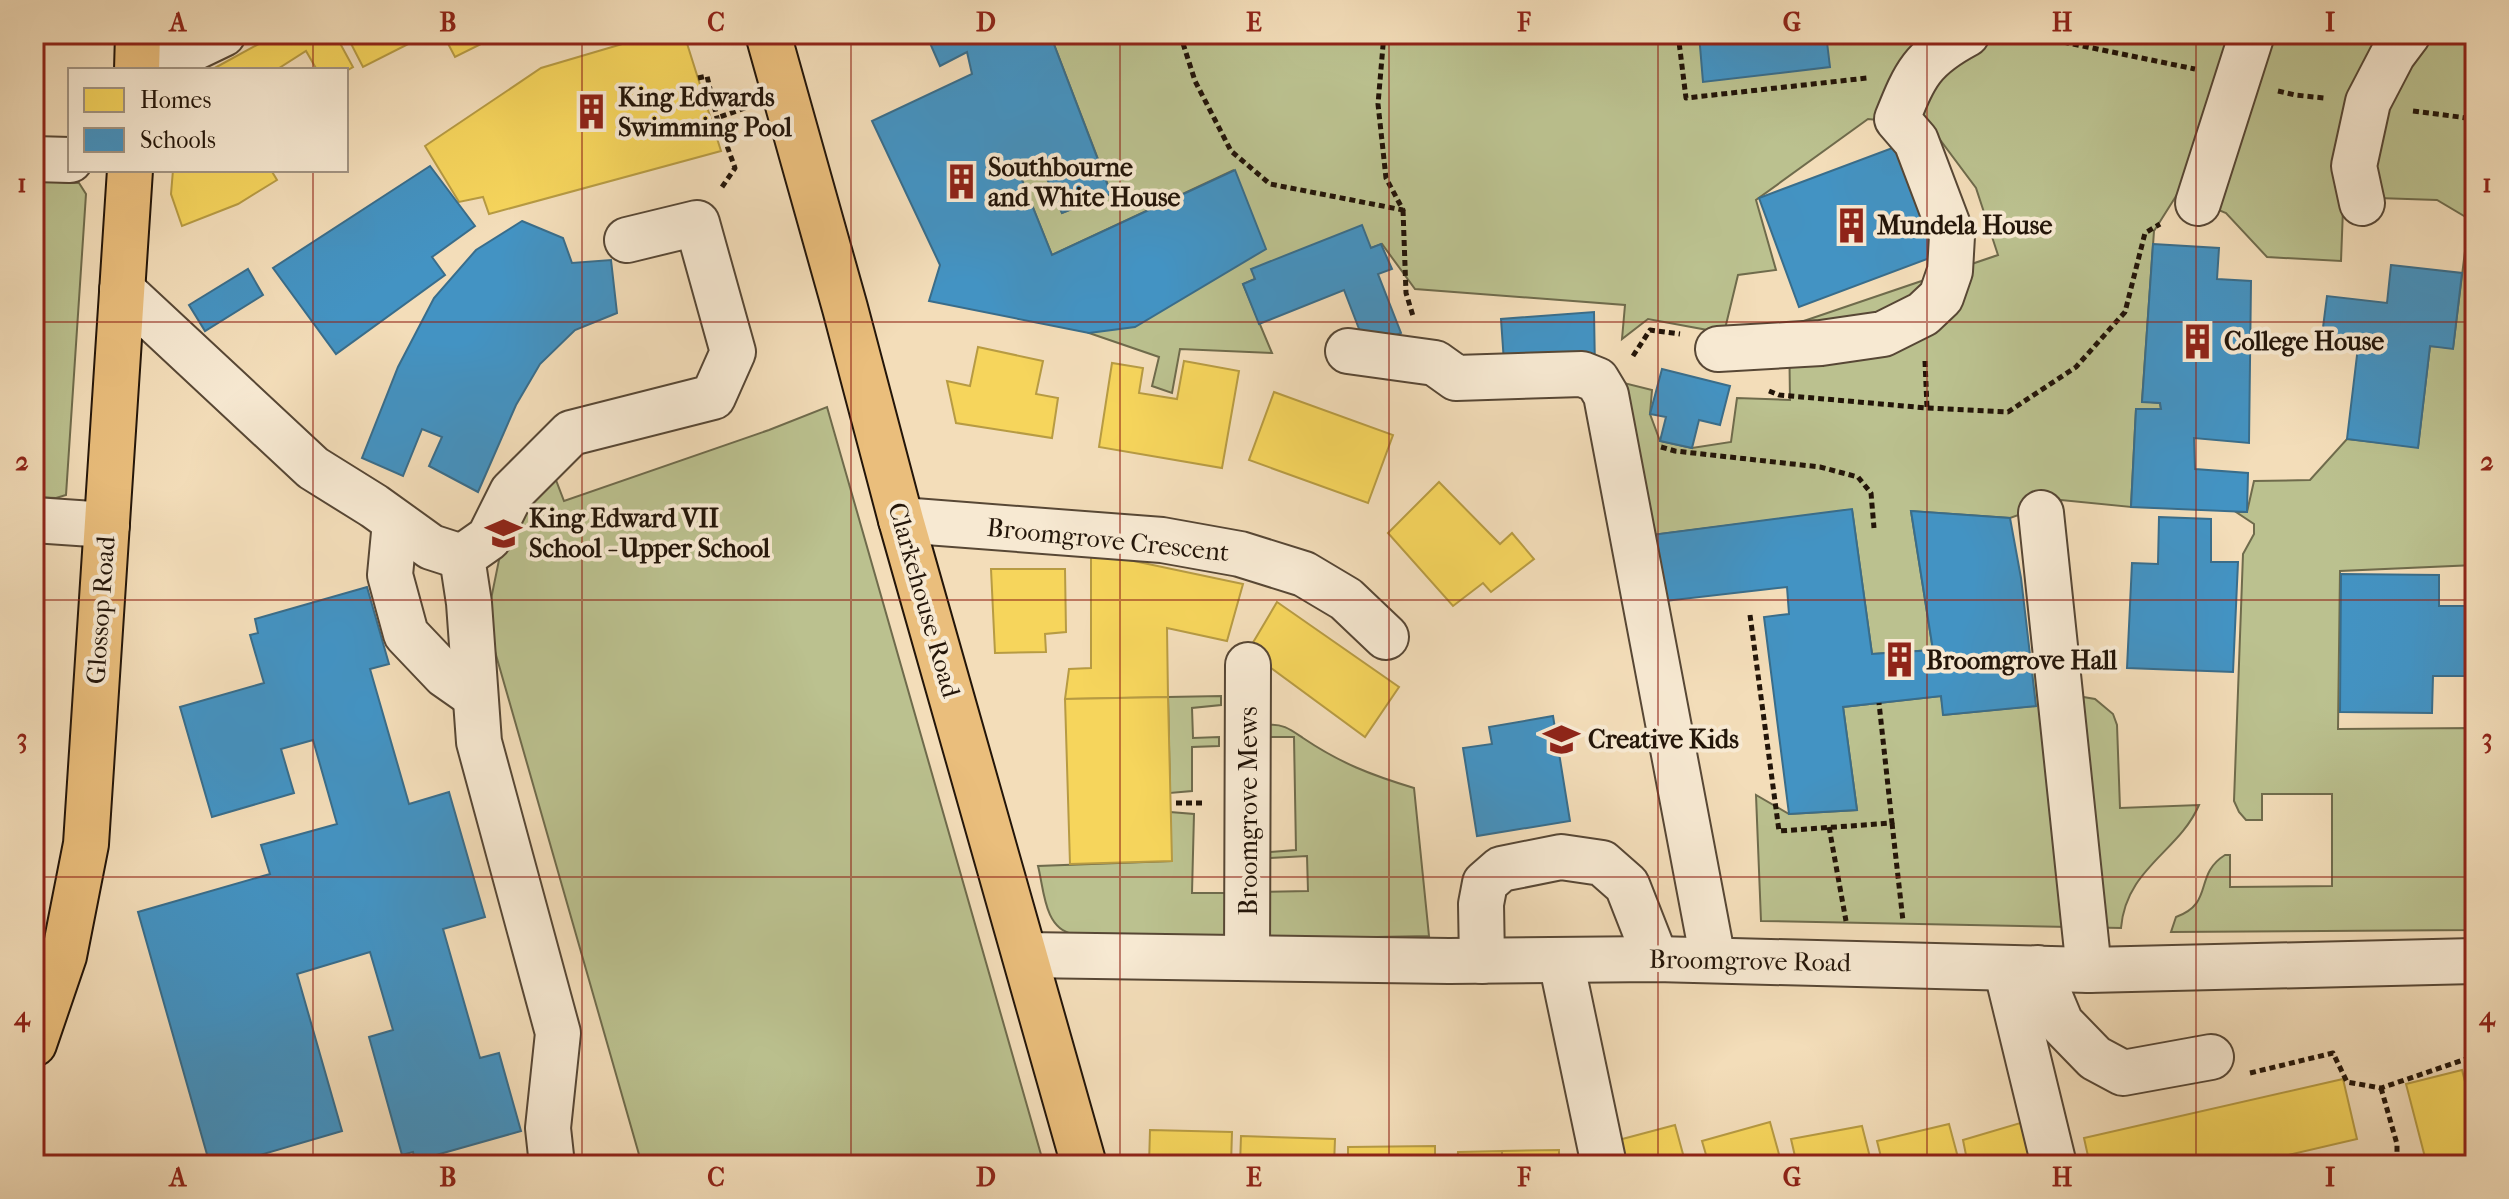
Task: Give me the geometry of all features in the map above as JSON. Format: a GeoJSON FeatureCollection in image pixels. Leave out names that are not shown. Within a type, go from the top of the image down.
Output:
{"type":"FeatureCollection","features":[{"type":"Feature","properties":{"kind":"main road"},"geometry":{"type":"LineString","coordinates":[[137,68],[138,34]]}},
{"type":"Feature","properties":{"kind":"main road","name":"Clarkehouse Road"},"geometry":{"type":"LineString","coordinates":[[768,34],[901,520],[1084,1165]]}},
{"type":"Feature","properties":{"kind":"main road","name":"Glossop Road"},"geometry":{"type":"LineString","coordinates":[[34,1044],[64,956],[86,844],[130,172]]}},
{"type":"Feature","properties":{"kind":"street"},"geometry":{"type":"LineString","coordinates":[[152,68],[223,34]]}},
{"type":"Feature","properties":{"kind":"street"},"geometry":{"type":"LineString","coordinates":[[1718,349],[1821,343],[1883,334],[1923,314],[1941,297],[1950,271],[1952,236],[1916,141],[1897,119],[1915,75],[1944,46],[1967,34]]}},
{"type":"Feature","properties":{"kind":"street"},"geometry":{"type":"LineString","coordinates":[[2198,203],[2252,34]]}},
{"type":"Feature","properties":{"kind":"street"},"geometry":{"type":"LineString","coordinates":[[2362,203],[2354,166],[2368,102],[2393,54],[2408,34]]}},
{"type":"Feature","properties":{"kind":"street"},"geometry":{"type":"LineString","coordinates":[[34,159],[68,160]]}},
{"type":"Feature","properties":{"kind":"street"},"geometry":{"type":"LineString","coordinates":[[462,557],[489,538],[512,492],[571,433],[713,397],[733,352],[697,223],[627,240]]}},
{"type":"Feature","properties":{"kind":"street"},"geometry":{"type":"LineString","coordinates":[[122,290],[313,468],[431,547],[462,557]]}},
{"type":"Feature","properties":{"kind":"street"},"geometry":{"type":"LineString","coordinates":[[1348,351],[1435,363],[1456,378],[1582,374],[1597,380],[1606,395],[1713,960]]}},
{"type":"Feature","properties":{"kind":"street"},"geometry":{"type":"LineString","coordinates":[[2041,513],[2089,970]]}},
{"type":"Feature","properties":{"kind":"street"},"geometry":{"type":"LineString","coordinates":[[34,520],[107,525]]}},
{"type":"Feature","properties":{"kind":"street","name":"Broomgrove Crescent"},"geometry":{"type":"LineString","coordinates":[[901,520],[1162,540],[1240,554],[1304,574],[1346,599],[1386,637]]}},
{"type":"Feature","properties":{"kind":"street"},"geometry":{"type":"LineString","coordinates":[[395,522],[390,575],[406,634],[445,675],[475,696]]}},
{"type":"Feature","properties":{"kind":"street"},"geometry":{"type":"LineString","coordinates":[[462,557],[469,603],[479,742],[558,1033],[548,1128],[552,1165]]}},
{"type":"Feature","properties":{"kind":"street","name":"Broomgrove Mews"},"geometry":{"type":"LineString","coordinates":[[1247,958],[1248,665]]}},
{"type":"Feature","properties":{"kind":"street"},"geometry":{"type":"LineString","coordinates":[[1482,961],[1481,904],[1485,883],[1501,869],[1561,857],[1602,863],[1627,885],[1656,959]]}},
{"type":"Feature","properties":{"kind":"street","name":"Broomgrove Road"},"geometry":{"type":"LineString","coordinates":[[1025,955],[1482,961],[1656,959],[2089,970],[2475,961]]}},
{"type":"Feature","properties":{"kind":"street"},"geometry":{"type":"LineString","coordinates":[[1561,961],[1604,1165]]}},
{"type":"Feature","properties":{"kind":"street"},"geometry":{"type":"LineString","coordinates":[[2022,968],[2061,1023],[2095,1058],[2123,1073],[2226,1066]]}},
{"type":"Feature","properties":{"kind":"street"},"geometry":{"type":"LineString","coordinates":[[2022,968],[2054,1165]]}},
{"type":"Feature","properties":{"kind":"path"},"geometry":{"type":"LineString","coordinates":[[1180,34],[1195,81],[1231,151],[1270,184],[1403,210]]}},
{"type":"Feature","properties":{"kind":"path"},"geometry":{"type":"LineString","coordinates":[[1384,34],[1378,104],[1386,178],[1403,210],[1406,293],[1416,329],[1431,363]]}},
{"type":"Feature","properties":{"kind":"path"},"geometry":{"type":"LineString","coordinates":[[1678,34],[1686,98],[1839,79],[1915,75]]}},
{"type":"Feature","properties":{"kind":"path"},"geometry":{"type":"LineString","coordinates":[[697,223],[735,168],[717,118],[707,76],[698,78]]}},
{"type":"Feature","properties":{"kind":"path"},"geometry":{"type":"LineString","coordinates":[[717,118],[784,95]]}},
{"type":"Feature","properties":{"kind":"path"},"geometry":{"type":"LineString","coordinates":[[1614,434],[1675,451],[1820,467],[1858,477],[1871,493],[1874,528]]}},
{"type":"Feature","properties":{"kind":"path"},"geometry":{"type":"LineString","coordinates":[[1750,615],[1779,831],[1892,823]]}},
{"type":"Feature","properties":{"kind":"path"},"geometry":{"type":"LineString","coordinates":[[1879,703],[1908,965]]}},
{"type":"Feature","properties":{"kind":"path"},"geometry":{"type":"LineString","coordinates":[[1176,803],[1209,802]]}},
{"type":"Feature","properties":{"kind":"path"},"geometry":{"type":"LineString","coordinates":[[1829,827],[1853,963]]}},
{"type":"Feature","properties":{"kind":"path"},"geometry":{"type":"LineString","coordinates":[[2226,1066],[2333,1053],[2347,1082],[2381,1088],[2475,1056]]}},
{"type":"Feature","properties":{"kind":"path"},"geometry":{"type":"LineString","coordinates":[[2381,1088],[2397,1144],[2397,1165]]}},
{"type":"Feature","properties":{"kind":"green space"},"geometry":{"type":"Polygon","coordinates":[[[1050,34],[2475,34],[2475,565],[2340,571],[2338,729],[2475,728],[2475,930],[2171,932],[2176,917],[2196,904],[2209,871],[2225,855],[2230,855],[2230,887],[2332,886],[2332,794],[2262,794],[2262,820],[2246,820],[2234,801],[2243,554],[2254,534],[2254,524],[2236,512],[2247,512],[2254,481],[2310,480],[2347,439],[2418,447],[2430,346],[2453,348],[2469,219],[2437,200],[2378,198],[2343,209],[2341,261],[2267,257],[2226,213],[2178,193],[2154,231],[2142,401],[2160,403],[2161,409],[2136,409],[2131,507],[2061,500],[2010,518],[1911,511],[1933,650],[1872,654],[1852,510],[1636,537],[1624,383],[1652,390],[1650,414],[1660,441],[1692,448],[1731,442],[1737,398],[1790,400],[1789,326],[1998,255],[1976,188],[1929,125],[1868,119],[1756,200],[1776,270],[1738,275],[1724,333],[1648,319],[1622,339],[1625,305],[1415,289],[1382,244],[1252,269],[1255,279],[1243,284],[1272,353],[1180,349],[1172,393],[1152,386],[1159,357],[1089,333],[1234,170],[1052,255],[1018,170],[1039,160],[1062,213],[1111,193],[1050,34]]]}},
{"type":"Feature","properties":{"kind":"green space"},"geometry":{"type":"Polygon","coordinates":[[[34,181],[79,183],[86,194],[66,495],[56,498],[34,497],[34,181]]]}},
{"type":"Feature","properties":{"kind":"green space"},"geometry":{"type":"Polygon","coordinates":[[[827,407],[1044,1165],[642,1165],[494,648],[489,609],[500,555],[524,510],[554,475],[564,501],[827,407]]]}},
{"type":"Feature","properties":{"kind":"green space"},"geometry":{"type":"Polygon","coordinates":[[[2031,666],[2037,667],[2066,694],[2095,699],[2113,714],[2117,725],[2120,808],[2199,805],[2179,836],[2132,890],[2121,928],[1761,921],[1756,795],[1789,814],[1857,810],[1843,707],[1941,696],[1944,715],[2035,706],[2031,666]]]}},
{"type":"Feature","properties":{"kind":"green space"},"geometry":{"type":"Polygon","coordinates":[[[1221,696],[1221,705],[1192,708],[1193,738],[1219,737],[1219,746],[1192,747],[1192,791],[1170,793],[1168,697],[1221,696]]]}},
{"type":"Feature","properties":{"kind":"green space"},"geometry":{"type":"Polygon","coordinates":[[[1268,725],[1286,728],[1343,761],[1414,788],[1429,936],[1265,939],[1263,892],[1308,891],[1307,856],[1270,858],[1269,852],[1296,850],[1294,737],[1256,737],[1268,725]]]}},
{"type":"Feature","properties":{"kind":"green space"},"geometry":{"type":"Polygon","coordinates":[[[1170,812],[1194,814],[1192,893],[1233,893],[1233,936],[1073,934],[1063,931],[1047,907],[1038,866],[1171,861],[1170,812]]]}},
{"type":"Feature","properties":{"kind":"building: Homes"},"geometry":{"type":"Polygon","coordinates":[[[277,34],[335,34],[353,67],[348,70],[316,68],[306,51],[279,68],[215,68],[277,34]]]}},
{"type":"Feature","properties":{"kind":"building: Homes"},"geometry":{"type":"Polygon","coordinates":[[[346,34],[428,34],[363,67],[346,34]]]}},
{"type":"Feature","properties":{"kind":"building: Homes"},"geometry":{"type":"Polygon","coordinates":[[[443,34],[481,34],[485,42],[455,57],[443,34]]]}},
{"type":"Feature","properties":{"kind":"building: Homes","name":"King Edwards Swimming Pool"},"geometry":{"type":"Polygon","coordinates":[[[656,34],[684,34],[721,151],[489,214],[483,197],[459,202],[425,146],[541,68],[656,34]]]}},
{"type":"Feature","properties":{"kind":"building: Homes"},"geometry":{"type":"Polygon","coordinates":[[[173,172],[272,172],[277,180],[238,204],[182,226],[171,194],[173,172]]]}},
{"type":"Feature","properties":{"kind":"building: Homes"},"geometry":{"type":"Polygon","coordinates":[[[978,347],[1043,361],[1036,394],[1058,398],[1052,438],[956,423],[947,381],[970,386],[978,347]]]}},
{"type":"Feature","properties":{"kind":"building: Homes"},"geometry":{"type":"Polygon","coordinates":[[[1184,361],[1239,371],[1222,468],[1099,447],[1112,363],[1143,368],[1139,393],[1177,399],[1184,361]]]}},
{"type":"Feature","properties":{"kind":"building: Homes"},"geometry":{"type":"Polygon","coordinates":[[[1274,392],[1393,435],[1368,503],[1249,460],[1274,392]]]}},
{"type":"Feature","properties":{"kind":"building: Homes"},"geometry":{"type":"Polygon","coordinates":[[[1439,482],[1500,544],[1512,533],[1534,559],[1491,592],[1483,583],[1453,606],[1388,533],[1439,482]]]}},
{"type":"Feature","properties":{"kind":"building: Homes"},"geometry":{"type":"Polygon","coordinates":[[[1091,552],[1243,584],[1227,641],[1167,628],[1168,697],[1065,699],[1069,669],[1091,668],[1091,552]]]}},
{"type":"Feature","properties":{"kind":"building: Homes"},"geometry":{"type":"Polygon","coordinates":[[[991,569],[1065,569],[1066,632],[1045,634],[1046,652],[995,653],[991,569]]]}},
{"type":"Feature","properties":{"kind":"building: Homes"},"geometry":{"type":"Polygon","coordinates":[[[1277,602],[1399,687],[1365,737],[1248,651],[1277,602]]]}},
{"type":"Feature","properties":{"kind":"building: Homes"},"geometry":{"type":"Polygon","coordinates":[[[1168,697],[1172,861],[1070,864],[1065,699],[1168,697]]]}},
{"type":"Feature","properties":{"kind":"building: Homes"},"geometry":{"type":"Polygon","coordinates":[[[2462,1070],[2475,1120],[2475,1165],[2427,1165],[2406,1084],[2462,1070]]]}},
{"type":"Feature","properties":{"kind":"building: Homes"},"geometry":{"type":"Polygon","coordinates":[[[2343,1079],[2357,1139],[2245,1165],[2090,1165],[2084,1138],[2343,1079]]]}},
{"type":"Feature","properties":{"kind":"building: Homes"},"geometry":{"type":"Polygon","coordinates":[[[2034,1119],[2048,1165],[1968,1165],[1963,1140],[2034,1119]]]}},
{"type":"Feature","properties":{"kind":"building: Homes"},"geometry":{"type":"Polygon","coordinates":[[[1770,1122],[1782,1165],[1709,1165],[1702,1141],[1770,1122]]]}},
{"type":"Feature","properties":{"kind":"building: Homes"},"geometry":{"type":"Polygon","coordinates":[[[1949,1124],[1960,1165],[1883,1165],[1877,1141],[1949,1124]]]}},
{"type":"Feature","properties":{"kind":"building: Homes"},"geometry":{"type":"Polygon","coordinates":[[[1675,1125],[1686,1165],[1617,1165],[1611,1142],[1675,1125]]]}},
{"type":"Feature","properties":{"kind":"building: Homes"},"geometry":{"type":"Polygon","coordinates":[[[1862,1126],[1872,1165],[1797,1165],[1791,1139],[1862,1126]]]}},
{"type":"Feature","properties":{"kind":"building: Homes"},"geometry":{"type":"Polygon","coordinates":[[[1150,1130],[1232,1132],[1231,1165],[1149,1165],[1150,1130]]]}},
{"type":"Feature","properties":{"kind":"building: Homes"},"geometry":{"type":"Polygon","coordinates":[[[1241,1136],[1335,1139],[1334,1165],[1240,1165],[1241,1136]]]}},
{"type":"Feature","properties":{"kind":"building: Homes"},"geometry":{"type":"Polygon","coordinates":[[[1435,1146],[1435,1165],[1348,1165],[1348,1147],[1435,1146]]]}},
{"type":"Feature","properties":{"kind":"building: Homes"},"geometry":{"type":"Polygon","coordinates":[[[1559,1150],[1559,1160],[1596,1159],[1597,1165],[1502,1165],[1502,1151],[1559,1150]]]}},
{"type":"Feature","properties":{"kind":"building: Homes"},"geometry":{"type":"Polygon","coordinates":[[[1502,1151],[1502,1165],[1457,1165],[1458,1152],[1502,1151]]]}},
{"type":"Feature","properties":{"kind":"building: Schools","name":"Southbourne and White House"},"geometry":{"type":"Polygon","coordinates":[[[926,34],[1050,34],[1111,194],[1062,213],[1039,160],[1018,170],[1052,255],[1235,170],[1266,249],[1135,327],[1089,333],[929,301],[940,265],[872,121],[972,74],[967,52],[940,66],[926,34]]]}},
{"type":"Feature","properties":{"kind":"building: Schools"},"geometry":{"type":"Polygon","coordinates":[[[1699,34],[1826,34],[1830,67],[1703,82],[1699,34]]]}},
{"type":"Feature","properties":{"kind":"building: Schools","name":"Mundela House"},"geometry":{"type":"Polygon","coordinates":[[[1903,144],[1943,253],[1799,307],[1759,198],[1903,144]]]}},
{"type":"Feature","properties":{"kind":"building: Schools"},"geometry":{"type":"Polygon","coordinates":[[[430,166],[475,226],[432,257],[445,275],[336,354],[273,268],[430,166]]]}},
{"type":"Feature","properties":{"kind":"building: Schools"},"geometry":{"type":"Polygon","coordinates":[[[522,221],[563,238],[572,263],[611,260],[617,313],[575,330],[540,364],[516,405],[478,492],[429,466],[442,437],[422,429],[403,476],[362,458],[398,367],[434,298],[476,250],[522,221]]]}},
{"type":"Feature","properties":{"kind":"building: Schools"},"geometry":{"type":"Polygon","coordinates":[[[1362,225],[1371,248],[1381,244],[1392,269],[1378,274],[1401,333],[1366,347],[1344,290],[1259,324],[1243,284],[1255,279],[1251,269],[1362,225]]]}},
{"type":"Feature","properties":{"kind":"building: Schools","name":"College House"},"geometry":{"type":"Polygon","coordinates":[[[2153,244],[2219,248],[2217,279],[2251,281],[2249,443],[2194,438],[2195,469],[2248,473],[2247,512],[2131,507],[2136,409],[2161,409],[2160,403],[2142,402],[2153,244]]]}},
{"type":"Feature","properties":{"kind":"building: Schools"},"geometry":{"type":"Polygon","coordinates":[[[2391,265],[2462,273],[2453,349],[2430,346],[2418,448],[2347,439],[2358,347],[2321,343],[2327,296],[2387,303],[2391,265]]]}},
{"type":"Feature","properties":{"kind":"building: Schools"},"geometry":{"type":"Polygon","coordinates":[[[248,269],[263,295],[205,331],[189,305],[248,269]]]}},
{"type":"Feature","properties":{"kind":"building: Schools"},"geometry":{"type":"Polygon","coordinates":[[[1594,312],[1595,371],[1505,377],[1501,319],[1594,312]]]}},
{"type":"Feature","properties":{"kind":"building: Schools"},"geometry":{"type":"Polygon","coordinates":[[[1662,369],[1730,386],[1720,425],[1699,420],[1692,448],[1660,441],[1666,417],[1650,414],[1662,369]]]}},
{"type":"Feature","properties":{"kind":"building: Schools","name":"Broomgrove Hall"},"geometry":{"type":"Polygon","coordinates":[[[1852,509],[1872,654],[1933,650],[1911,511],[2010,518],[2021,578],[2036,706],[1943,715],[1941,696],[1843,707],[1857,810],[1789,814],[1764,617],[1789,614],[1787,587],[1648,603],[1636,537],[1852,509]]]}},
{"type":"Feature","properties":{"kind":"building: Schools"},"geometry":{"type":"Polygon","coordinates":[[[2159,517],[2211,519],[2211,562],[2238,562],[2233,672],[2127,668],[2132,563],[2158,564],[2159,517]]]}},
{"type":"Feature","properties":{"kind":"building: Schools"},"geometry":{"type":"Polygon","coordinates":[[[2341,574],[2439,575],[2439,606],[2475,606],[2475,676],[2433,676],[2432,713],[2340,712],[2341,574]]]}},
{"type":"Feature","properties":{"kind":"building: Schools"},"geometry":{"type":"Polygon","coordinates":[[[367,587],[389,664],[370,669],[409,804],[449,792],[485,917],[443,929],[480,1058],[499,1053],[521,1131],[415,1161],[413,1152],[402,1155],[369,1037],[393,1030],[370,952],[297,974],[342,1131],[226,1165],[210,1165],[138,912],[270,874],[261,845],[337,824],[313,740],[281,749],[294,793],[212,817],[180,707],[264,683],[250,635],[258,633],[255,619],[367,587]]]}},
{"type":"Feature","properties":{"kind":"building: Schools"},"geometry":{"type":"Polygon","coordinates":[[[1553,716],[1570,821],[1477,836],[1463,748],[1492,744],[1489,727],[1553,716]]]}},
{"type":"Feature","properties":{"kind":"place","name":"King Edwards Swimming Pool"},"geometry":{"type":"Point","coordinates":[592,112]}},
{"type":"Feature","properties":{"kind":"place","name":"Southbourne and White House"},"geometry":{"type":"Point","coordinates":[962,182]}},
{"type":"Feature","properties":{"kind":"place","name":"Mundela House"},"geometry":{"type":"Point","coordinates":[1851,225]}},
{"type":"Feature","properties":{"kind":"place","name":"College House"},"geometry":{"type":"Point","coordinates":[2198,341]}},
{"type":"Feature","properties":{"kind":"place","name":"King Edward VII School - Upper School"},"geometry":{"type":"Point","coordinates":[503,533]}},
{"type":"Feature","properties":{"kind":"place","name":"Broomgrove Hall"},"geometry":{"type":"Point","coordinates":[1900,660]}},
{"type":"Feature","properties":{"kind":"place","name":"Creative Kids"},"geometry":{"type":"Point","coordinates":[1562,739]}}]}
